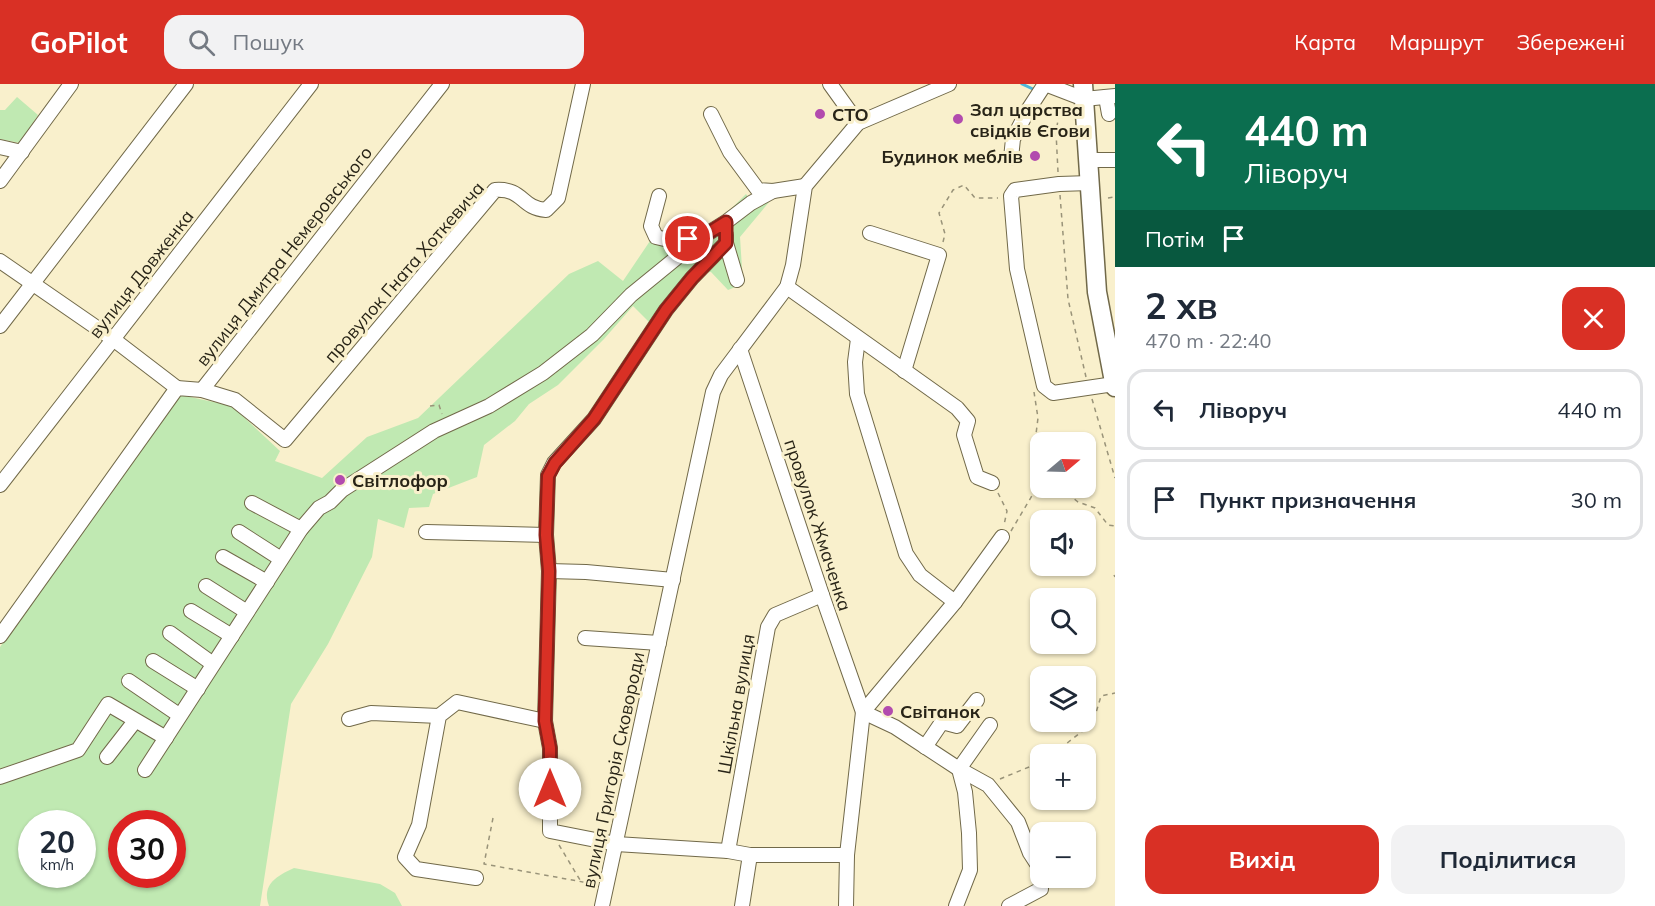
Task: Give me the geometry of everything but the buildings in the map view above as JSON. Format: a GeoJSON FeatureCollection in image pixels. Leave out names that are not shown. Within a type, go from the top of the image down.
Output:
{"type":"FeatureCollection","features":[{"type":"Feature","properties":{"kind":"main road"},"geometry":{"type":"LineString","coordinates":[[1084,91],[1097,292],[1114,378]]}},
{"type":"Feature","properties":{"kind":"street"},"geometry":{"type":"LineString","coordinates":[[0,182],[71,84]]}},
{"type":"Feature","properties":{"kind":"street"},"geometry":{"type":"LineString","coordinates":[[0,326],[186,84]]}},
{"type":"Feature","properties":{"kind":"street","name":"вулиця Довженка"},"geometry":{"type":"LineString","coordinates":[[0,485],[310,84]]}},
{"type":"Feature","properties":{"kind":"street","name":"вулиця Дмитра Немеровського"},"geometry":{"type":"LineString","coordinates":[[177,388],[202,390],[442,84]]}},
{"type":"Feature","properties":{"kind":"street","name":"провулок Гната Хоткевича"},"geometry":{"type":"LineString","coordinates":[[202,390],[235,400],[285,440],[495,190],[515,192],[535,209],[546,210],[558,198],[583,84]]}},
{"type":"Feature","properties":{"kind":"street"},"geometry":{"type":"LineString","coordinates":[[830,84],[858,123]]}},
{"type":"Feature","properties":{"kind":"street"},"geometry":{"type":"LineString","coordinates":[[949,84],[858,123],[805,186],[793,265],[787,287],[957,408],[968,421],[964,435],[977,477],[992,483]]}},
{"type":"Feature","properties":{"kind":"street"},"geometry":{"type":"LineString","coordinates":[[1011,158],[1014,139],[1045,84],[1063,91],[1084,91],[1111,97],[1109,114]]}},
{"type":"Feature","properties":{"kind":"street"},"geometry":{"type":"LineString","coordinates":[[711,114],[730,152],[758,190],[773,191],[805,186]]}},
{"type":"Feature","properties":{"kind":"street"},"geometry":{"type":"LineString","coordinates":[[0,147],[22,152]]}},
{"type":"Feature","properties":{"kind":"street"},"geometry":{"type":"LineString","coordinates":[[1088,160],[1115,160]]}},
{"type":"Feature","properties":{"kind":"street"},"geometry":{"type":"LineString","coordinates":[[1090,183],[1059,184],[1015,190],[1011,196],[1017,269],[1044,386],[1053,393],[1089,387],[1114,378]]}},
{"type":"Feature","properties":{"kind":"street"},"geometry":{"type":"LineString","coordinates":[[145,770],[281,559],[301,529],[319,508],[330,502],[342,490],[434,431],[489,406],[543,373],[592,335],[631,295],[702,237],[751,203],[773,191]]}},
{"type":"Feature","properties":{"kind":"street"},"geometry":{"type":"LineString","coordinates":[[659,196],[651,226],[656,237],[673,241],[702,237]]}},
{"type":"Feature","properties":{"kind":"street"},"geometry":{"type":"LineString","coordinates":[[726,222],[726,243],[737,280]]}},
{"type":"Feature","properties":{"kind":"street"},"geometry":{"type":"LineString","coordinates":[[870,233],[939,255],[904,371]]}},
{"type":"Feature","properties":{"kind":"street"},"geometry":{"type":"LineString","coordinates":[[726,243],[692,278],[666,310],[594,419],[555,463],[548,476],[546,535],[549,571],[545,721],[550,748],[550,831],[615,844],[750,855],[847,855]]}},
{"type":"Feature","properties":{"kind":"street"},"geometry":{"type":"LineString","coordinates":[[0,261],[113,339],[177,388],[0,636]]}},
{"type":"Feature","properties":{"kind":"street","name":"вулиця Григорія Сковороди"},"geometry":{"type":"LineString","coordinates":[[602,906],[713,392],[721,375],[787,287]]}},
{"type":"Feature","properties":{"kind":"street"},"geometry":{"type":"LineString","coordinates":[[858,339],[855,362],[857,394],[906,554],[920,575],[955,602]]}},
{"type":"Feature","properties":{"kind":"street","name":"провулок Жмаченка"},"geometry":{"type":"LineString","coordinates":[[740,349],[863,712]]}},
{"type":"Feature","properties":{"kind":"street"},"geometry":{"type":"LineString","coordinates":[[252,503],[301,529]]}},
{"type":"Feature","properties":{"kind":"street"},"geometry":{"type":"LineString","coordinates":[[239,532],[281,559]]}},
{"type":"Feature","properties":{"kind":"street"},"geometry":{"type":"LineString","coordinates":[[426,532],[546,535]]}},
{"type":"Feature","properties":{"kind":"street"},"geometry":{"type":"LineString","coordinates":[[846,906],[847,855],[863,712],[955,602],[1002,537]]}},
{"type":"Feature","properties":{"kind":"street"},"geometry":{"type":"LineString","coordinates":[[223,557],[267,582]]}},
{"type":"Feature","properties":{"kind":"street"},"geometry":{"type":"LineString","coordinates":[[549,571],[672,580]]}},
{"type":"Feature","properties":{"kind":"street"},"geometry":{"type":"LineString","coordinates":[[206,586],[247,612]]}},
{"type":"Feature","properties":{"kind":"street","name":"Шкільна вулиця"},"geometry":{"type":"LineString","coordinates":[[728,852],[768,627],[775,615],[822,595]]}},
{"type":"Feature","properties":{"kind":"street"},"geometry":{"type":"LineString","coordinates":[[191,611],[232,636]]}},
{"type":"Feature","properties":{"kind":"street"},"geometry":{"type":"LineString","coordinates":[[170,633],[213,664]]}},
{"type":"Feature","properties":{"kind":"street","name":"вулиця Григорія Сковороди"},"geometry":{"type":"LineString","coordinates":[[585,638],[659,643]]}},
{"type":"Feature","properties":{"kind":"street"},"geometry":{"type":"LineString","coordinates":[[153,661],[198,689]]}},
{"type":"Feature","properties":{"kind":"street"},"geometry":{"type":"LineString","coordinates":[[129,681],[179,715]]}},
{"type":"Feature","properties":{"kind":"street"},"geometry":{"type":"LineString","coordinates":[[925,747],[942,722],[957,726],[977,700]]}},
{"type":"Feature","properties":{"kind":"street"},"geometry":{"type":"LineString","coordinates":[[349,719],[371,713],[439,716],[457,702],[545,721]]}},
{"type":"Feature","properties":{"kind":"street"},"geometry":{"type":"LineString","coordinates":[[0,777],[78,750],[108,704],[166,738]]}},
{"type":"Feature","properties":{"kind":"street"},"geometry":{"type":"LineString","coordinates":[[863,712],[895,727],[959,769],[988,784],[1018,822],[1030,852],[1041,870],[1041,890],[1009,906]]}},
{"type":"Feature","properties":{"kind":"street"},"geometry":{"type":"LineString","coordinates":[[439,716],[419,825],[405,857],[416,869],[476,878]]}},
{"type":"Feature","properties":{"kind":"street"},"geometry":{"type":"LineString","coordinates":[[107,757],[135,721]]}},
{"type":"Feature","properties":{"kind":"street"},"geometry":{"type":"LineString","coordinates":[[956,906],[970,870],[965,792],[959,769],[990,725]]}},
{"type":"Feature","properties":{"kind":"street"},"geometry":{"type":"LineString","coordinates":[[742,906],[750,855]]}},
{"type":"Feature","properties":{"kind":"path"},"geometry":{"type":"LineString","coordinates":[[1063,91],[1056,132],[1068,299],[1089,387],[1115,478]]}},
{"type":"Feature","properties":{"kind":"path"},"geometry":{"type":"LineString","coordinates":[[939,255],[945,234],[939,213],[953,190],[964,186],[975,198],[1011,196]]}},
{"type":"Feature","properties":{"kind":"path"},"geometry":{"type":"LineString","coordinates":[[1108,198],[1115,197]]}},
{"type":"Feature","properties":{"kind":"path"},"geometry":{"type":"LineString","coordinates":[[1034,391],[1038,418],[1036,432]]}},
{"type":"Feature","properties":{"kind":"path"},"geometry":{"type":"LineString","coordinates":[[430,406],[439,405],[440,411],[450,424]]}},
{"type":"Feature","properties":{"kind":"path"},"geometry":{"type":"LineString","coordinates":[[1002,537],[1010,532],[1031,498]]}},
{"type":"Feature","properties":{"kind":"path"},"geometry":{"type":"LineString","coordinates":[[1072,498],[1095,508],[1108,525],[1115,526]]}},
{"type":"Feature","properties":{"kind":"path"},"geometry":{"type":"LineString","coordinates":[[1002,537],[1007,511],[1004,504]]}},
{"type":"Feature","properties":{"kind":"path"},"geometry":{"type":"LineString","coordinates":[[1066,744],[1093,723],[1101,696],[1115,693]]}},
{"type":"Feature","properties":{"kind":"path"},"geometry":{"type":"LineString","coordinates":[[988,784],[1030,767]]}},
{"type":"Feature","properties":{"kind":"path"},"geometry":{"type":"LineString","coordinates":[[493,818],[484,864],[597,885]]}},
{"type":"Feature","properties":{"kind":"path"},"geometry":{"type":"LineString","coordinates":[[550,831],[580,881]]}},
{"type":"Feature","properties":{"kind":"green space"},"geometry":{"type":"Polygon","coordinates":[[[17,97],[38,115],[20,143],[0,139],[0,110],[5,110],[17,97]]]}},
{"type":"Feature","properties":{"kind":"green space"},"geometry":{"type":"Polygon","coordinates":[[[746,194],[756,209],[770,201],[740,237],[743,284],[728,290],[711,272],[686,274],[649,322],[633,306],[558,385],[529,404],[515,421],[484,445],[477,477],[433,494],[429,507],[409,508],[404,528],[378,519],[372,557],[328,644],[291,704],[260,906],[0,906],[0,647],[181,395],[232,406],[280,451],[275,461],[322,478],[367,437],[418,418],[569,274],[598,261],[623,281],[650,241],[675,224],[694,229],[719,221],[746,194]]]}},
{"type":"Feature","properties":{"kind":"green space"},"geometry":{"type":"Polygon","coordinates":[[[294,868],[380,884],[395,893],[402,906],[269,906],[267,892],[269,886],[282,874],[294,868]]]}},
{"type":"Feature","properties":{"kind":"waterway"},"geometry":{"type":"LineString","coordinates":[[1022,84],[1035,90]]}},
{"type":"Feature","properties":{"kind":"place","name":"СТО"},"geometry":{"type":"Point","coordinates":[820,114]}},
{"type":"Feature","properties":{"kind":"place","name":"Зал царства свідків Єгови"},"geometry":{"type":"Point","coordinates":[958,119]}},
{"type":"Feature","properties":{"kind":"place","name":"Будинок меблів"},"geometry":{"type":"Point","coordinates":[1035,156]}},
{"type":"Feature","properties":{"kind":"place","name":"Світлофор"},"geometry":{"type":"Point","coordinates":[340,480]}},
{"type":"Feature","properties":{"kind":"place","name":"Світанок"},"geometry":{"type":"Point","coordinates":[888,711]}},
{"type":"Feature","properties":{"kind":"route"},"geometry":{"type":"LineString","coordinates":[[550,789],[550,748],[545,721],[549,571],[546,535],[548,476],[555,463],[594,419],[666,310],[692,278],[726,243],[726,222],[702,237],[688,239]]}}]}
